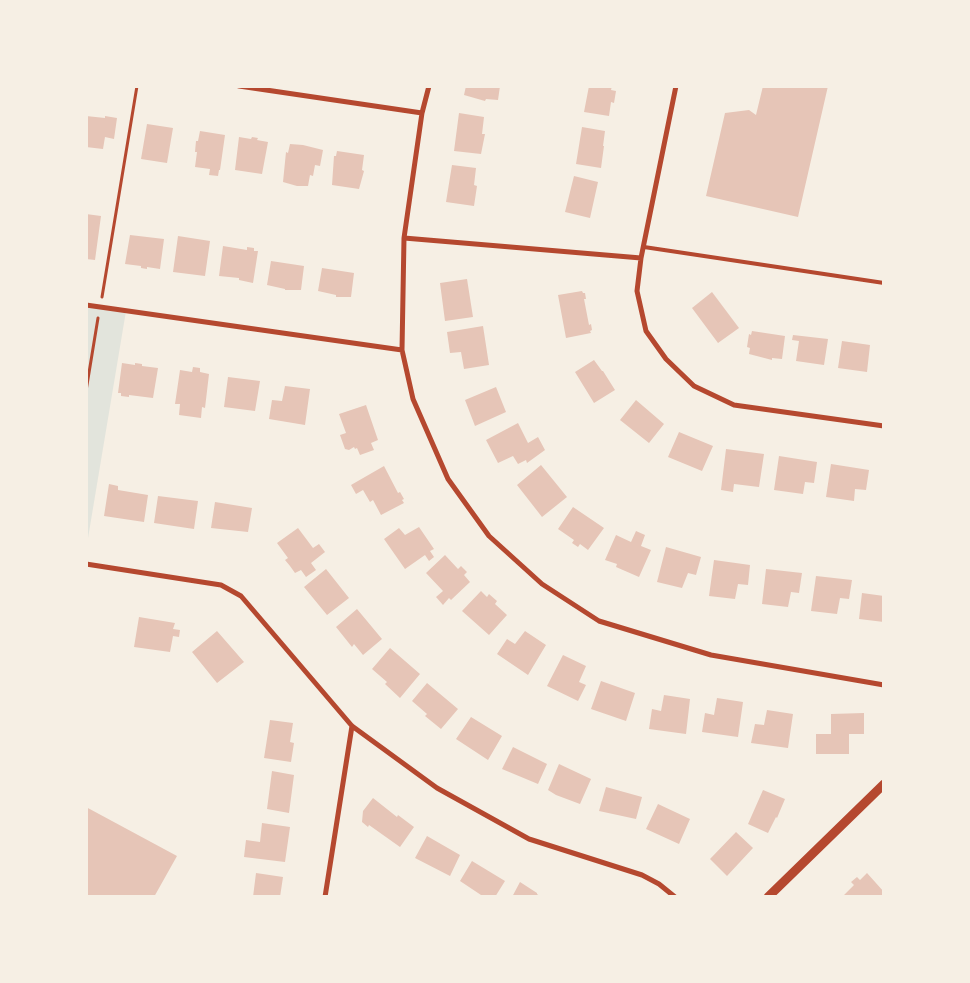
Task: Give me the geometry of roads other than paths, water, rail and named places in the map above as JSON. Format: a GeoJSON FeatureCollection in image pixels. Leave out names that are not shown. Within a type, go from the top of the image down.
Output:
{"type":"FeatureCollection","features":[{"type":"Feature","properties":{"kind":"street"},"geometry":{"type":"LineString","coordinates":[[240,86],[422,113]]}},
{"type":"Feature","properties":{"kind":"street"},"geometry":{"type":"LineString","coordinates":[[429,86],[422,113],[404,238],[402,350],[413,400],[448,479],[489,536],[542,584],[598,621],[711,655],[884,685]]}},
{"type":"Feature","properties":{"kind":"street"},"geometry":{"type":"LineString","coordinates":[[676,86],[641,258],[637,291],[646,330],[666,360],[694,386],[734,405],[884,426]]}},
{"type":"Feature","properties":{"kind":"street"},"geometry":{"type":"LineString","coordinates":[[404,238],[641,258]]}},
{"type":"Feature","properties":{"kind":"street"},"geometry":{"type":"LineString","coordinates":[[86,305],[402,350]]}},
{"type":"Feature","properties":{"kind":"street"},"geometry":{"type":"LineString","coordinates":[[86,564],[221,585],[241,596],[352,726],[437,788],[529,839],[642,875],[659,884],[675,897]]}},
{"type":"Feature","properties":{"kind":"street"},"geometry":{"type":"LineString","coordinates":[[325,897],[352,726]]}},
{"type":"Feature","properties":{"kind":"street"},"geometry":{"type":"LineString","coordinates":[[768,897],[884,784]]}},
{"type":"Feature","properties":{"kind":"lane"},"geometry":{"type":"LineString","coordinates":[[644,247],[884,284]]}}]}
